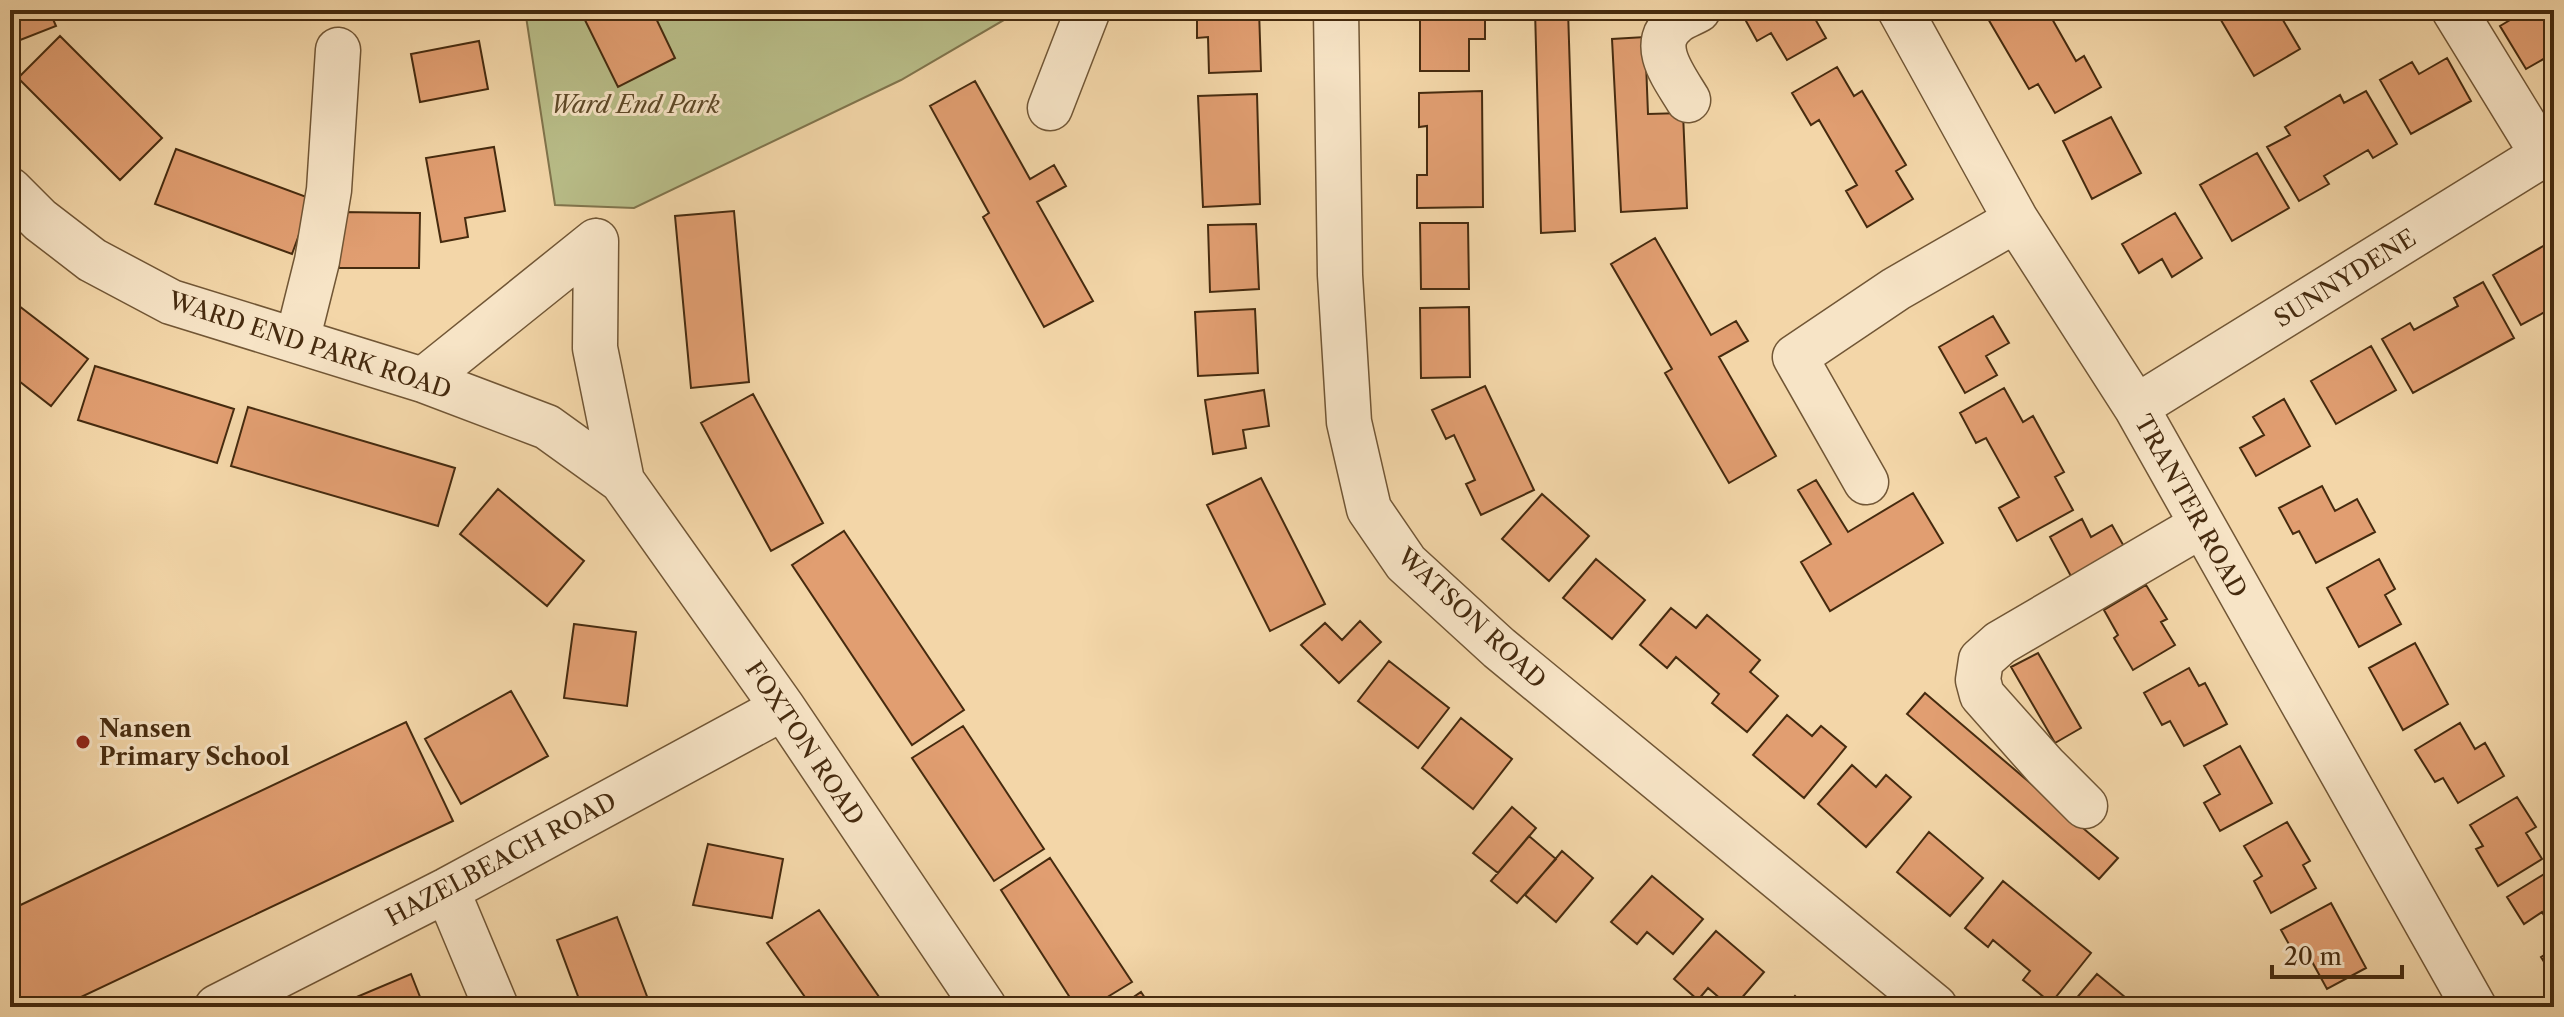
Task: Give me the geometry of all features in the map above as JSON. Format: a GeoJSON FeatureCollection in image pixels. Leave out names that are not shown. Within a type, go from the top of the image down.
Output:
{"type":"FeatureCollection","features":[{"type":"Feature","properties":{"kind":"street"},"geometry":{"type":"LineString","coordinates":[[1050,108],[1088,10]]}},
{"type":"Feature","properties":{"kind":"street","name":"WATSON ROAD"},"geometry":{"type":"LineString","coordinates":[[1336,10],[1340,275],[1348,407],[1369,509],[1406,563],[1499,648],[1935,1007]]}},
{"type":"Feature","properties":{"kind":"street"},"geometry":{"type":"LineString","coordinates":[[1688,100],[1663,58],[1665,36],[1674,23],[1698,10]]}},
{"type":"Feature","properties":{"kind":"street","name":"TRANTER ROAD"},"geometry":{"type":"LineString","coordinates":[[1900,10],[2016,220],[2136,407],[2474,1007]]}},
{"type":"Feature","properties":{"kind":"street"},"geometry":{"type":"LineString","coordinates":[[2454,10],[2548,152]]}},
{"type":"Feature","properties":{"kind":"street"},"geometry":{"type":"LineString","coordinates":[[297,341],[317,261],[329,190],[338,50]]}},
{"type":"Feature","properties":{"kind":"street","name":"SUNNYDENE"},"geometry":{"type":"LineString","coordinates":[[2136,407],[2548,152]]}},
{"type":"Feature","properties":{"kind":"street","name":"WARD END PARK ROAD"},"geometry":{"type":"LineString","coordinates":[[10,190],[40,220],[92,260],[171,302],[423,380],[547,427],[622,481]]}},
{"type":"Feature","properties":{"kind":"street"},"geometry":{"type":"LineString","coordinates":[[1866,482],[1795,357],[1896,289],[2016,220]]}},
{"type":"Feature","properties":{"kind":"street"},"geometry":{"type":"LineString","coordinates":[[423,380],[596,241],[595,348],[622,481]]}},
{"type":"Feature","properties":{"kind":"street","name":"FOXTON ROAD"},"geometry":{"type":"LineString","coordinates":[[622,481],[783,708],[984,1007]]}},
{"type":"Feature","properties":{"kind":"street"},"geometry":{"type":"LineString","coordinates":[[2085,806],[1982,695],[1978,680],[1981,660],[2000,643],[2202,525]]}},
{"type":"Feature","properties":{"kind":"street","name":"HAZELBEACH ROAD"},"geometry":{"type":"LineString","coordinates":[[217,1007],[447,890],[783,708]]}},
{"type":"Feature","properties":{"kind":"street"},"geometry":{"type":"LineString","coordinates":[[447,890],[496,1007]]}},
{"type":"Feature","properties":{"kind":"green space","name":"Ward End Park"},"geometry":{"type":"Polygon","coordinates":[[[525,10],[1021,10],[901,80],[634,208],[555,205],[525,10]]]}},
{"type":"Feature","properties":{"kind":"building"},"geometry":{"type":"Polygon","coordinates":[[[10,10],[49,10],[56,26],[10,44],[10,10]]]}},
{"type":"Feature","properties":{"kind":"building"},"geometry":{"type":"Polygon","coordinates":[[[580,10],[652,10],[675,58],[618,87],[580,10]]]}},
{"type":"Feature","properties":{"kind":"building"},"geometry":{"type":"Polygon","coordinates":[[[1197,10],[1259,10],[1261,71],[1209,73],[1208,37],[1197,38],[1197,10]]]}},
{"type":"Feature","properties":{"kind":"building"},"geometry":{"type":"Polygon","coordinates":[[[1420,10],[1485,10],[1485,39],[1469,39],[1469,71],[1420,71],[1420,10]]]}},
{"type":"Feature","properties":{"kind":"building"},"geometry":{"type":"Polygon","coordinates":[[[1535,10],[1568,10],[1575,231],[1541,233],[1535,10]]]}},
{"type":"Feature","properties":{"kind":"building"},"geometry":{"type":"Polygon","coordinates":[[[1810,10],[1826,38],[1787,60],[1771,33],[1757,41],[1741,12],[1810,10]]]}},
{"type":"Feature","properties":{"kind":"building"},"geometry":{"type":"Polygon","coordinates":[[[1994,10],[2047,10],[2076,61],[2084,56],[2101,87],[2055,113],[2038,84],[2029,89],[1987,17],[1994,10]]]}},
{"type":"Feature","properties":{"kind":"building"},"geometry":{"type":"Polygon","coordinates":[[[2215,10],[2277,10],[2300,49],[2254,76],[2215,10]]]}},
{"type":"Feature","properties":{"kind":"building"},"geometry":{"type":"Polygon","coordinates":[[[2527,10],[2554,10],[2554,53],[2526,69],[2500,26],[2527,10]]]}},
{"type":"Feature","properties":{"kind":"building"},"geometry":{"type":"Polygon","coordinates":[[[60,36],[162,138],[120,180],[18,78],[60,36]]]}},
{"type":"Feature","properties":{"kind":"building"},"geometry":{"type":"Polygon","coordinates":[[[1645,37],[1648,114],[1683,113],[1687,208],[1621,212],[1612,39],[1645,37]]]}},
{"type":"Feature","properties":{"kind":"building"},"geometry":{"type":"Polygon","coordinates":[[[479,41],[488,89],[420,102],[411,54],[479,41]]]}},
{"type":"Feature","properties":{"kind":"building"},"geometry":{"type":"Polygon","coordinates":[[[2447,58],[2471,101],[2411,134],[2380,80],[2412,62],[2419,74],[2447,58]]]}},
{"type":"Feature","properties":{"kind":"building"},"geometry":{"type":"Polygon","coordinates":[[[1837,67],[1854,96],[1862,91],[1906,165],[1896,171],[1913,199],[1867,227],[1846,191],[1857,185],[1819,120],[1811,125],[1792,93],[1837,67]]]}},
{"type":"Feature","properties":{"kind":"building"},"geometry":{"type":"Polygon","coordinates":[[[975,81],[1030,179],[1054,165],[1066,186],[1037,202],[1093,301],[1044,327],[983,217],[989,213],[930,106],[975,81]]]}},
{"type":"Feature","properties":{"kind":"building"},"geometry":{"type":"Polygon","coordinates":[[[1482,91],[1483,207],[1417,208],[1417,175],[1427,175],[1427,126],[1419,127],[1419,93],[1482,91]]]}},
{"type":"Feature","properties":{"kind":"building"},"geometry":{"type":"Polygon","coordinates":[[[2366,91],[2397,144],[2373,158],[2368,150],[2324,176],[2329,184],[2299,201],[2267,147],[2290,135],[2285,127],[2340,95],[2344,103],[2366,91]]]}},
{"type":"Feature","properties":{"kind":"building"},"geometry":{"type":"Polygon","coordinates":[[[1257,94],[1260,204],[1203,207],[1198,96],[1257,94]]]}},
{"type":"Feature","properties":{"kind":"building"},"geometry":{"type":"Polygon","coordinates":[[[2111,117],[2141,173],[2092,199],[2063,141],[2111,117]]]}},
{"type":"Feature","properties":{"kind":"building"},"geometry":{"type":"Polygon","coordinates":[[[494,147],[505,211],[465,218],[468,237],[441,242],[426,158],[494,147]]]}},
{"type":"Feature","properties":{"kind":"building"},"geometry":{"type":"Polygon","coordinates":[[[176,149],[312,199],[292,254],[155,204],[176,149]]]}},
{"type":"Feature","properties":{"kind":"building"},"geometry":{"type":"Polygon","coordinates":[[[2257,153],[2289,208],[2232,241],[2200,185],[2257,153]]]}},
{"type":"Feature","properties":{"kind":"building"},"geometry":{"type":"Polygon","coordinates":[[[734,211],[749,382],[691,388],[675,216],[734,211]]]}},
{"type":"Feature","properties":{"kind":"building"},"geometry":{"type":"Polygon","coordinates":[[[339,212],[420,213],[419,268],[339,268],[339,212]]]}},
{"type":"Feature","properties":{"kind":"building"},"geometry":{"type":"Polygon","coordinates":[[[2175,213],[2202,258],[2172,277],[2162,259],[2139,273],[2122,244],[2175,213]]]}},
{"type":"Feature","properties":{"kind":"building"},"geometry":{"type":"Polygon","coordinates":[[[1420,223],[1468,223],[1469,289],[1421,289],[1420,223]]]}},
{"type":"Feature","properties":{"kind":"building"},"geometry":{"type":"Polygon","coordinates":[[[1256,224],[1259,289],[1210,292],[1208,225],[1256,224]]]}},
{"type":"Feature","properties":{"kind":"building"},"geometry":{"type":"Polygon","coordinates":[[[1655,238],[1711,335],[1736,321],[1748,341],[1719,357],[1776,456],[1729,483],[1665,373],[1672,369],[1611,264],[1655,238]]]}},
{"type":"Feature","properties":{"kind":"building"},"geometry":{"type":"Polygon","coordinates":[[[2552,241],[2554,307],[2521,325],[2493,275],[2552,241]]]}},
{"type":"Feature","properties":{"kind":"building"},"geometry":{"type":"Polygon","coordinates":[[[2483,282],[2514,338],[2413,393],[2382,339],[2410,323],[2414,330],[2458,306],[2454,298],[2483,282]]]}},
{"type":"Feature","properties":{"kind":"building"},"geometry":{"type":"Polygon","coordinates":[[[10,299],[88,359],[51,406],[10,374],[10,299]]]}},
{"type":"Feature","properties":{"kind":"building"},"geometry":{"type":"Polygon","coordinates":[[[1469,307],[1470,377],[1421,378],[1420,308],[1469,307]]]}},
{"type":"Feature","properties":{"kind":"building"},"geometry":{"type":"Polygon","coordinates":[[[1255,309],[1258,373],[1198,376],[1195,312],[1255,309]]]}},
{"type":"Feature","properties":{"kind":"building"},"geometry":{"type":"Polygon","coordinates":[[[1993,316],[2009,343],[1986,356],[1997,375],[1965,393],[1939,347],[1993,316]]]}},
{"type":"Feature","properties":{"kind":"building"},"geometry":{"type":"Polygon","coordinates":[[[2371,346],[2396,390],[2336,424],[2311,381],[2371,346]]]}},
{"type":"Feature","properties":{"kind":"building"},"geometry":{"type":"Polygon","coordinates":[[[95,366],[234,409],[217,463],[78,420],[95,366]]]}},
{"type":"Feature","properties":{"kind":"building"},"geometry":{"type":"Polygon","coordinates":[[[1485,386],[1534,490],[1481,515],[1466,484],[1475,480],[1454,435],[1446,439],[1432,410],[1485,386]]]}},
{"type":"Feature","properties":{"kind":"building"},"geometry":{"type":"Polygon","coordinates":[[[2004,388],[2023,422],[2033,416],[2064,472],[2055,477],[2073,510],[2017,541],[1999,508],[2019,497],[1986,438],[1976,443],[1960,413],[2004,388]]]}},
{"type":"Feature","properties":{"kind":"building"},"geometry":{"type":"Polygon","coordinates":[[[1264,390],[1269,426],[1243,430],[1246,448],[1213,454],[1205,400],[1264,390]]]}},
{"type":"Feature","properties":{"kind":"building"},"geometry":{"type":"Polygon","coordinates":[[[753,394],[823,523],[771,551],[701,423],[753,394]]]}},
{"type":"Feature","properties":{"kind":"building"},"geometry":{"type":"Polygon","coordinates":[[[2284,399],[2310,446],[2256,476],[2240,448],[2264,435],[2253,417],[2284,399]]]}},
{"type":"Feature","properties":{"kind":"building"},"geometry":{"type":"Polygon","coordinates":[[[248,407],[455,468],[438,526],[231,466],[248,407]]]}},
{"type":"Feature","properties":{"kind":"building"},"geometry":{"type":"Polygon","coordinates":[[[1261,478],[1325,604],[1270,631],[1207,505],[1261,478]]]}},
{"type":"Feature","properties":{"kind":"building"},"geometry":{"type":"Polygon","coordinates":[[[1816,480],[1848,532],[1913,493],[1943,543],[1830,611],[1801,562],[1831,544],[1798,490],[1816,480]]]}},
{"type":"Feature","properties":{"kind":"building"},"geometry":{"type":"Polygon","coordinates":[[[2322,486],[2335,511],[2357,499],[2375,532],[2316,563],[2299,531],[2293,534],[2279,508],[2322,486]]]}},
{"type":"Feature","properties":{"kind":"building"},"geometry":{"type":"Polygon","coordinates":[[[498,489],[584,561],[547,606],[460,534],[498,489]]]}},
{"type":"Feature","properties":{"kind":"building"},"geometry":{"type":"Polygon","coordinates":[[[1542,494],[1589,536],[1549,581],[1502,539],[1542,494]]]}},
{"type":"Feature","properties":{"kind":"building"},"geometry":{"type":"Polygon","coordinates":[[[2082,519],[2091,537],[2112,525],[2126,550],[2073,580],[2050,537],[2082,519]]]}},
{"type":"Feature","properties":{"kind":"building"},"geometry":{"type":"Polygon","coordinates":[[[844,531],[964,710],[912,745],[792,565],[844,531]]]}},
{"type":"Feature","properties":{"kind":"building"},"geometry":{"type":"Polygon","coordinates":[[[1596,559],[1645,600],[1612,639],[1563,598],[1596,559]]]}},
{"type":"Feature","properties":{"kind":"building"},"geometry":{"type":"Polygon","coordinates":[[[2379,559],[2395,589],[2385,595],[2401,624],[2359,647],[2327,588],[2379,559]]]}},
{"type":"Feature","properties":{"kind":"building"},"geometry":{"type":"Polygon","coordinates":[[[2146,585],[2167,619],[2161,622],[2175,645],[2133,670],[2114,638],[2118,635],[2104,610],[2146,585]]]}},
{"type":"Feature","properties":{"kind":"building"},"geometry":{"type":"Polygon","coordinates":[[[1671,608],[1696,628],[1707,615],[1760,660],[1750,672],[1778,696],[1747,732],[1712,703],[1719,694],[1676,657],[1667,668],[1640,645],[1671,608]]]}},
{"type":"Feature","properties":{"kind":"building"},"geometry":{"type":"Polygon","coordinates":[[[1360,621],[1381,642],[1339,683],[1301,645],[1325,623],[1342,640],[1360,621]]]}},
{"type":"Feature","properties":{"kind":"building"},"geometry":{"type":"Polygon","coordinates":[[[574,624],[636,632],[627,706],[564,698],[574,624]]]}},
{"type":"Feature","properties":{"kind":"building"},"geometry":{"type":"Polygon","coordinates":[[[2415,643],[2448,704],[2403,730],[2369,668],[2415,643]]]}},
{"type":"Feature","properties":{"kind":"building"},"geometry":{"type":"Polygon","coordinates":[[[2038,653],[2081,728],[2055,743],[2011,667],[2038,653]]]}},
{"type":"Feature","properties":{"kind":"building"},"geometry":{"type":"Polygon","coordinates":[[[1389,661],[1449,708],[1418,748],[1358,701],[1389,661]]]}},
{"type":"Feature","properties":{"kind":"building"},"geometry":{"type":"Polygon","coordinates":[[[2189,668],[2199,686],[2205,683],[2227,724],[2184,746],[2170,721],[2162,725],[2144,693],[2189,668]]]}},
{"type":"Feature","properties":{"kind":"building"},"geometry":{"type":"Polygon","coordinates":[[[511,691],[548,756],[461,804],[425,739],[511,691]]]}},
{"type":"Feature","properties":{"kind":"building"},"geometry":{"type":"Polygon","coordinates":[[[1925,693],[2118,858],[2099,879],[1907,714],[1925,693]]]}},
{"type":"Feature","properties":{"kind":"building"},"geometry":{"type":"Polygon","coordinates":[[[1787,715],[1812,736],[1821,726],[1846,747],[1804,798],[1753,755],[1787,715]]]}},
{"type":"Feature","properties":{"kind":"building"},"geometry":{"type":"Polygon","coordinates":[[[1461,718],[1512,759],[1473,809],[1422,768],[1461,718]]]}},
{"type":"Feature","properties":{"kind":"building"},"geometry":{"type":"Polygon","coordinates":[[[406,722],[453,821],[60,1007],[10,1007],[10,910],[406,722]]]}},
{"type":"Feature","properties":{"kind":"building"},"geometry":{"type":"Polygon","coordinates":[[[2460,723],[2475,749],[2485,743],[2504,776],[2458,803],[2443,778],[2435,782],[2415,750],[2460,723]]]}},
{"type":"Feature","properties":{"kind":"building"},"geometry":{"type":"Polygon","coordinates":[[[963,726],[1044,849],[994,881],[912,758],[963,726]]]}},
{"type":"Feature","properties":{"kind":"building"},"geometry":{"type":"Polygon","coordinates":[[[2240,746],[2272,803],[2220,831],[2204,803],[2220,794],[2204,766],[2240,746]]]}},
{"type":"Feature","properties":{"kind":"building"},"geometry":{"type":"Polygon","coordinates":[[[1852,765],[1876,787],[1886,775],[1911,797],[1866,847],[1818,804],[1852,765]]]}},
{"type":"Feature","properties":{"kind":"building"},"geometry":{"type":"Polygon","coordinates":[[[2517,797],[2536,827],[2526,833],[2542,859],[2498,886],[2476,849],[2483,846],[2470,825],[2517,797]]]}},
{"type":"Feature","properties":{"kind":"building"},"geometry":{"type":"Polygon","coordinates":[[[1512,807],[1536,828],[1498,873],[1473,853],[1512,807]]]}},
{"type":"Feature","properties":{"kind":"building"},"geometry":{"type":"Polygon","coordinates":[[[2287,822],[2310,861],[2303,865],[2316,888],[2271,913],[2254,881],[2262,876],[2244,846],[2287,822]]]}},
{"type":"Feature","properties":{"kind":"building"},"geometry":{"type":"Polygon","coordinates":[[[1929,832],[1983,878],[1950,916],[1897,872],[1929,832]]]}},
{"type":"Feature","properties":{"kind":"building"},"geometry":{"type":"Polygon","coordinates":[[[1529,836],[1556,859],[1517,903],[1491,881],[1529,836]]]}},
{"type":"Feature","properties":{"kind":"building"},"geometry":{"type":"Polygon","coordinates":[[[708,844],[783,859],[772,918],[693,905],[708,844]]]}},
{"type":"Feature","properties":{"kind":"building"},"geometry":{"type":"Polygon","coordinates":[[[1562,851],[1593,878],[1556,922],[1525,895],[1562,851]]]}},
{"type":"Feature","properties":{"kind":"building"},"geometry":{"type":"Polygon","coordinates":[[[1050,858],[1132,982],[1091,1007],[1076,1007],[1001,890],[1050,858]]]}},
{"type":"Feature","properties":{"kind":"building"},"geometry":{"type":"Polygon","coordinates":[[[2554,868],[2554,932],[2542,912],[2524,924],[2507,897],[2554,868]]]}},
{"type":"Feature","properties":{"kind":"building"},"geometry":{"type":"Polygon","coordinates":[[[1652,876],[1703,919],[1673,954],[1647,932],[1637,944],[1611,922],[1652,876]]]}},
{"type":"Feature","properties":{"kind":"building"},"geometry":{"type":"Polygon","coordinates":[[[2003,881],[2091,953],[2051,1003],[2023,980],[2030,971],[1993,940],[1988,947],[1965,928],[2003,881]]]}},
{"type":"Feature","properties":{"kind":"building"},"geometry":{"type":"Polygon","coordinates":[[[2331,903],[2366,968],[2327,989],[2310,958],[2300,964],[2281,930],[2331,903]]]}},
{"type":"Feature","properties":{"kind":"building"},"geometry":{"type":"Polygon","coordinates":[[[819,910],[886,1007],[812,1007],[767,943],[819,910]]]}},
{"type":"Feature","properties":{"kind":"building"},"geometry":{"type":"Polygon","coordinates":[[[617,917],[651,1007],[582,1007],[557,940],[617,917]]]}},
{"type":"Feature","properties":{"kind":"building"},"geometry":{"type":"Polygon","coordinates":[[[1716,931],[1764,972],[1734,1007],[1708,988],[1698,1000],[1674,979],[1716,931]]]}},
{"type":"Feature","properties":{"kind":"building"},"geometry":{"type":"Polygon","coordinates":[[[2554,949],[2554,978],[2541,957],[2554,949]]]}},
{"type":"Feature","properties":{"kind":"building"},"geometry":{"type":"Polygon","coordinates":[[[411,974],[424,1007],[333,1007],[411,974]]]}},
{"type":"Feature","properties":{"kind":"building"},"geometry":{"type":"Polygon","coordinates":[[[2097,974],[2137,1007],[2069,1007],[2097,974]]]}},
{"type":"Feature","properties":{"kind":"building"},"geometry":{"type":"Polygon","coordinates":[[[1141,992],[1151,1007],[1119,1007],[1141,992]]]}},
{"type":"Feature","properties":{"kind":"building"},"geometry":{"type":"Polygon","coordinates":[[[1795,996],[1807,1007],[1785,1007],[1795,996]]]}},
{"type":"Feature","properties":{"kind":"place","name":"Nansen Primary School"},"geometry":{"type":"Point","coordinates":[83,742]}}]}
